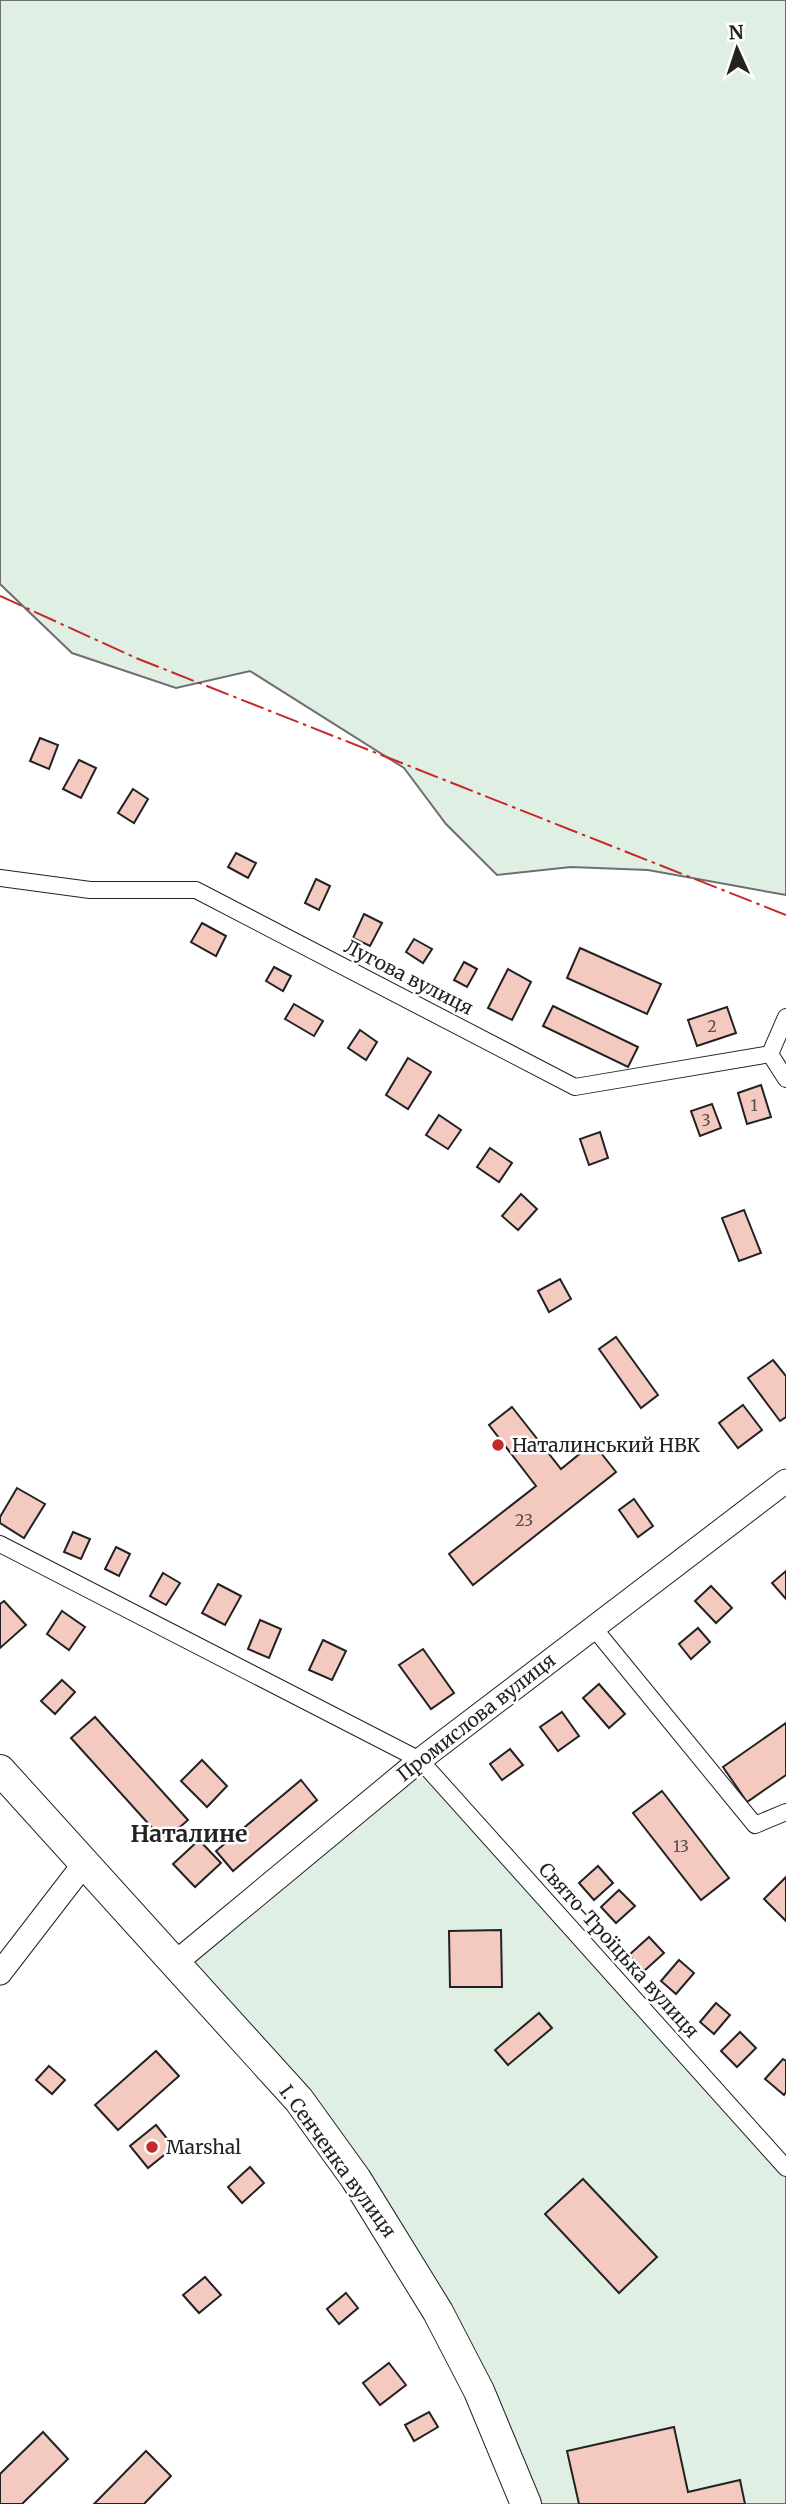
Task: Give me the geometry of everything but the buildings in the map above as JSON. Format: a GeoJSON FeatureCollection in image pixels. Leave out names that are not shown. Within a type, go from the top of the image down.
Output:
{"type":"FeatureCollection","features":[{"type":"Feature","properties":{"kind":"highway","name":"І. Сенченка вулиця"},"geometry":{"type":"LineString","coordinates":[[0,1770],[299,2100],[356,2179],[438,2312],[480,2391],[526,2504]]}},
{"type":"Feature","properties":{"kind":"street","name":"Лугова вулиця"},"geometry":{"type":"LineString","coordinates":[[0,878],[90,890],[196,890],[575,1087],[770,1054]]}},
{"type":"Feature","properties":{"kind":"street"},"geometry":{"type":"LineString","coordinates":[[786,1017],[770,1054],[786,1079]]}},
{"type":"Feature","properties":{"kind":"street","name":"Промислова вулиця"},"geometry":{"type":"LineString","coordinates":[[174,1964],[420,1760],[786,1481]]}},
{"type":"Feature","properties":{"kind":"street"},"geometry":{"type":"LineString","coordinates":[[0,1544],[420,1760]]}},
{"type":"Feature","properties":{"kind":"street"},"geometry":{"type":"LineString","coordinates":[[593,1627],[755,1825],[786,1812]]}},
{"type":"Feature","properties":{"kind":"street","name":"Свято-Троїцька вулиця"},"geometry":{"type":"LineString","coordinates":[[420,1760],[786,2168]]}},
{"type":"Feature","properties":{"kind":"street"},"geometry":{"type":"LineString","coordinates":[[0,1973],[84,1864]]}},
{"type":"Feature","properties":{"kind":"green space"},"geometry":{"type":"Polygon","coordinates":[[[0,0],[786,0],[786,895],[648,870],[571,867],[497,875],[446,824],[404,768],[250,671],[176,688],[72,653],[0,584],[0,0]]]}},
{"type":"Feature","properties":{"kind":"green space"},"geometry":{"type":"Polygon","coordinates":[[[420,1760],[786,2168],[786,2504],[526,2504],[396,2242],[175,1964],[420,1760]]]}},
{"type":"Feature","properties":{"kind":"power"},"geometry":{"type":"LineString","coordinates":[[0,596],[136,658],[786,915]]}},
{"type":"Feature","properties":{"kind":"place","name":"Наталинський НВК"},"geometry":{"type":"Point","coordinates":[498,1445]}},
{"type":"Feature","properties":{"kind":"place","name":"Marshal"},"geometry":{"type":"Point","coordinates":[152,2147]}},
{"type":"Feature","properties":{"kind":"district","name":"Наталине"},"geometry":{"type":"Point","coordinates":[189,1833]}}]}
